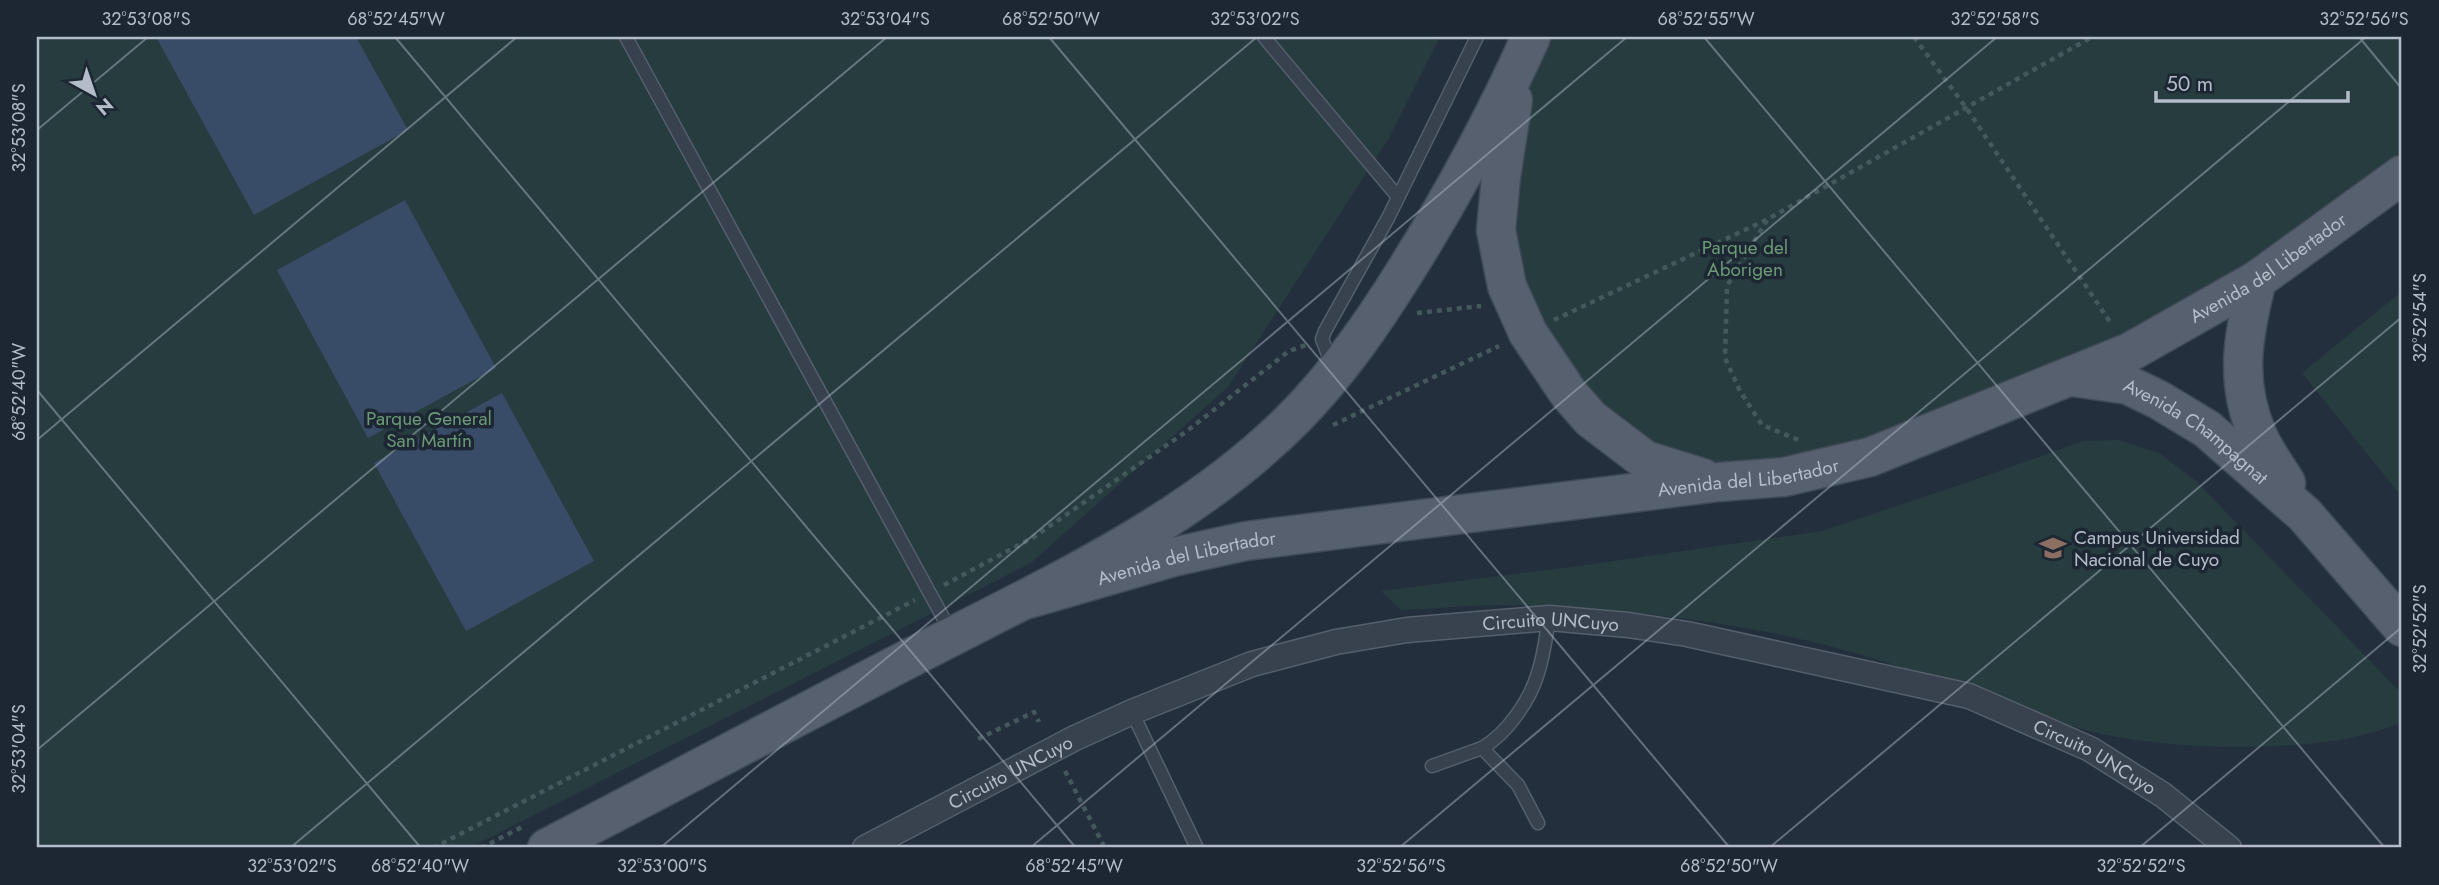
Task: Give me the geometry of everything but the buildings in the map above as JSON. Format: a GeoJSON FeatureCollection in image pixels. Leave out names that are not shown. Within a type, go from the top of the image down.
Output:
{"type":"FeatureCollection","features":[{"type":"Feature","properties":{"kind":"main road","name":"Avenida del Libertador"},"geometry":{"type":"LineString","coordinates":[[547,848],[1028,598],[1187,507],[1229,475],[1294,418],[1329,355],[1370,328],[1447,205],[1528,41]]}},
{"type":"Feature","properties":{"kind":"main road"},"geometry":{"type":"LineString","coordinates":[[1528,41],[1508,121],[1496,230],[1507,286],[1528,333],[1569,394],[1591,419],[1646,460],[1718,482]]}},
{"type":"Feature","properties":{"kind":"main road","name":"Avenida del Libertador"},"geometry":{"type":"LineString","coordinates":[[1028,598],[1173,557],[1246,541],[1718,482],[1784,477],[1870,457],[2130,352],[2257,280],[2402,175]]}},
{"type":"Feature","properties":{"kind":"main road","name":"Avenida Champagnat"},"geometry":{"type":"LineString","coordinates":[[2257,280],[2246,320],[2243,353],[2242,373],[2246,401],[2258,437],[2305,515]]}},
{"type":"Feature","properties":{"kind":"main road","name":"Avenida Champagnat"},"geometry":{"type":"LineString","coordinates":[[2073,377],[2128,385],[2207,429],[2305,515],[2402,627]]}},
{"type":"Feature","properties":{"kind":"street","name":"Circuito UNCuyo"},"geometry":{"type":"LineString","coordinates":[[865,848],[1065,743],[1132,712],[1252,664],[1336,642],[1407,630],[1549,618],[1628,625],[1687,634],[1969,696],[2090,749],[2163,795],[2230,848]]}},
{"type":"Feature","properties":{"kind":"lane"},"geometry":{"type":"LineString","coordinates":[[626,37],[952,636]]}},
{"type":"Feature","properties":{"kind":"lane"},"geometry":{"type":"LineString","coordinates":[[1264,37],[1398,197]]}},
{"type":"Feature","properties":{"kind":"lane"},"geometry":{"type":"LineString","coordinates":[[1329,355],[1398,197],[1478,37]]}},
{"type":"Feature","properties":{"kind":"lane"},"geometry":{"type":"LineString","coordinates":[[1432,766],[1494,741],[1523,705],[1538,674],[1549,618]]}},
{"type":"Feature","properties":{"kind":"lane"},"geometry":{"type":"LineString","coordinates":[[1132,712],[1197,848]]}},
{"type":"Feature","properties":{"kind":"lane"},"geometry":{"type":"LineString","coordinates":[[1482,748],[1518,785],[1538,823]]}},
{"type":"Feature","properties":{"kind":"path"},"geometry":{"type":"LineString","coordinates":[[1914,37],[1967,109],[2130,352]]}},
{"type":"Feature","properties":{"kind":"path"},"geometry":{"type":"LineString","coordinates":[[1328,428],[1768,219],[2092,37]]}},
{"type":"Feature","properties":{"kind":"path"},"geometry":{"type":"LineString","coordinates":[[1768,219],[1727,286],[1726,358],[1740,391],[1762,425],[1812,446]]}},
{"type":"Feature","properties":{"kind":"path"},"geometry":{"type":"LineString","coordinates":[[1388,298],[1415,313],[1494,305]]}},
{"type":"Feature","properties":{"kind":"path"},"geometry":{"type":"LineString","coordinates":[[433,848],[1034,537],[1187,431],[1289,351],[1329,355]]}},
{"type":"Feature","properties":{"kind":"path"},"geometry":{"type":"LineString","coordinates":[[978,739],[1034,712],[1038,722]]}},
{"type":"Feature","properties":{"kind":"path"},"geometry":{"type":"LineString","coordinates":[[1064,770],[1105,848]]}},
{"type":"Feature","properties":{"kind":"green space","name":"Parque General San Martín"},"geometry":{"type":"Polygon","coordinates":[[[37,37],[1440,37],[1389,138],[1228,387],[1031,563],[469,848],[37,848],[37,37]]]}},
{"type":"Feature","properties":{"kind":"green space","name":"Parque del Aborigen"},"geometry":{"type":"Polygon","coordinates":[[[1531,37],[2402,37],[2402,175],[2257,280],[1784,477],[1645,460],[1528,333],[1501,177],[1531,37]]]}},
{"type":"Feature","properties":{"kind":"green space"},"geometry":{"type":"Polygon","coordinates":[[[2402,291],[2402,497],[2302,373],[2402,291]]]}},
{"type":"Feature","properties":{"kind":"green space"},"geometry":{"type":"Polygon","coordinates":[[[2119,440],[2159,453],[2196,481],[2402,694],[2402,723],[2351,738],[2287,745],[2177,745],[2142,741],[2078,728],[1868,657],[1754,629],[1628,612],[1543,607],[1489,605],[1401,610],[1381,591],[1822,531],[2083,441],[2119,440]]]}},
{"type":"Feature","properties":{"kind":"water"},"geometry":{"type":"Polygon","coordinates":[[[156,37],[356,37],[408,130],[254,215],[156,37]]]}},
{"type":"Feature","properties":{"kind":"water"},"geometry":{"type":"Polygon","coordinates":[[[405,200],[496,368],[368,438],[277,270],[405,200]]]}},
{"type":"Feature","properties":{"kind":"water"},"geometry":{"type":"Polygon","coordinates":[[[502,393],[594,561],[466,631],[374,463],[502,393]]]}},
{"type":"Feature","properties":{"kind":"place","name":"Campus Universidad Nacional de Cuyo"},"geometry":{"type":"Point","coordinates":[2053,548]}}]}
